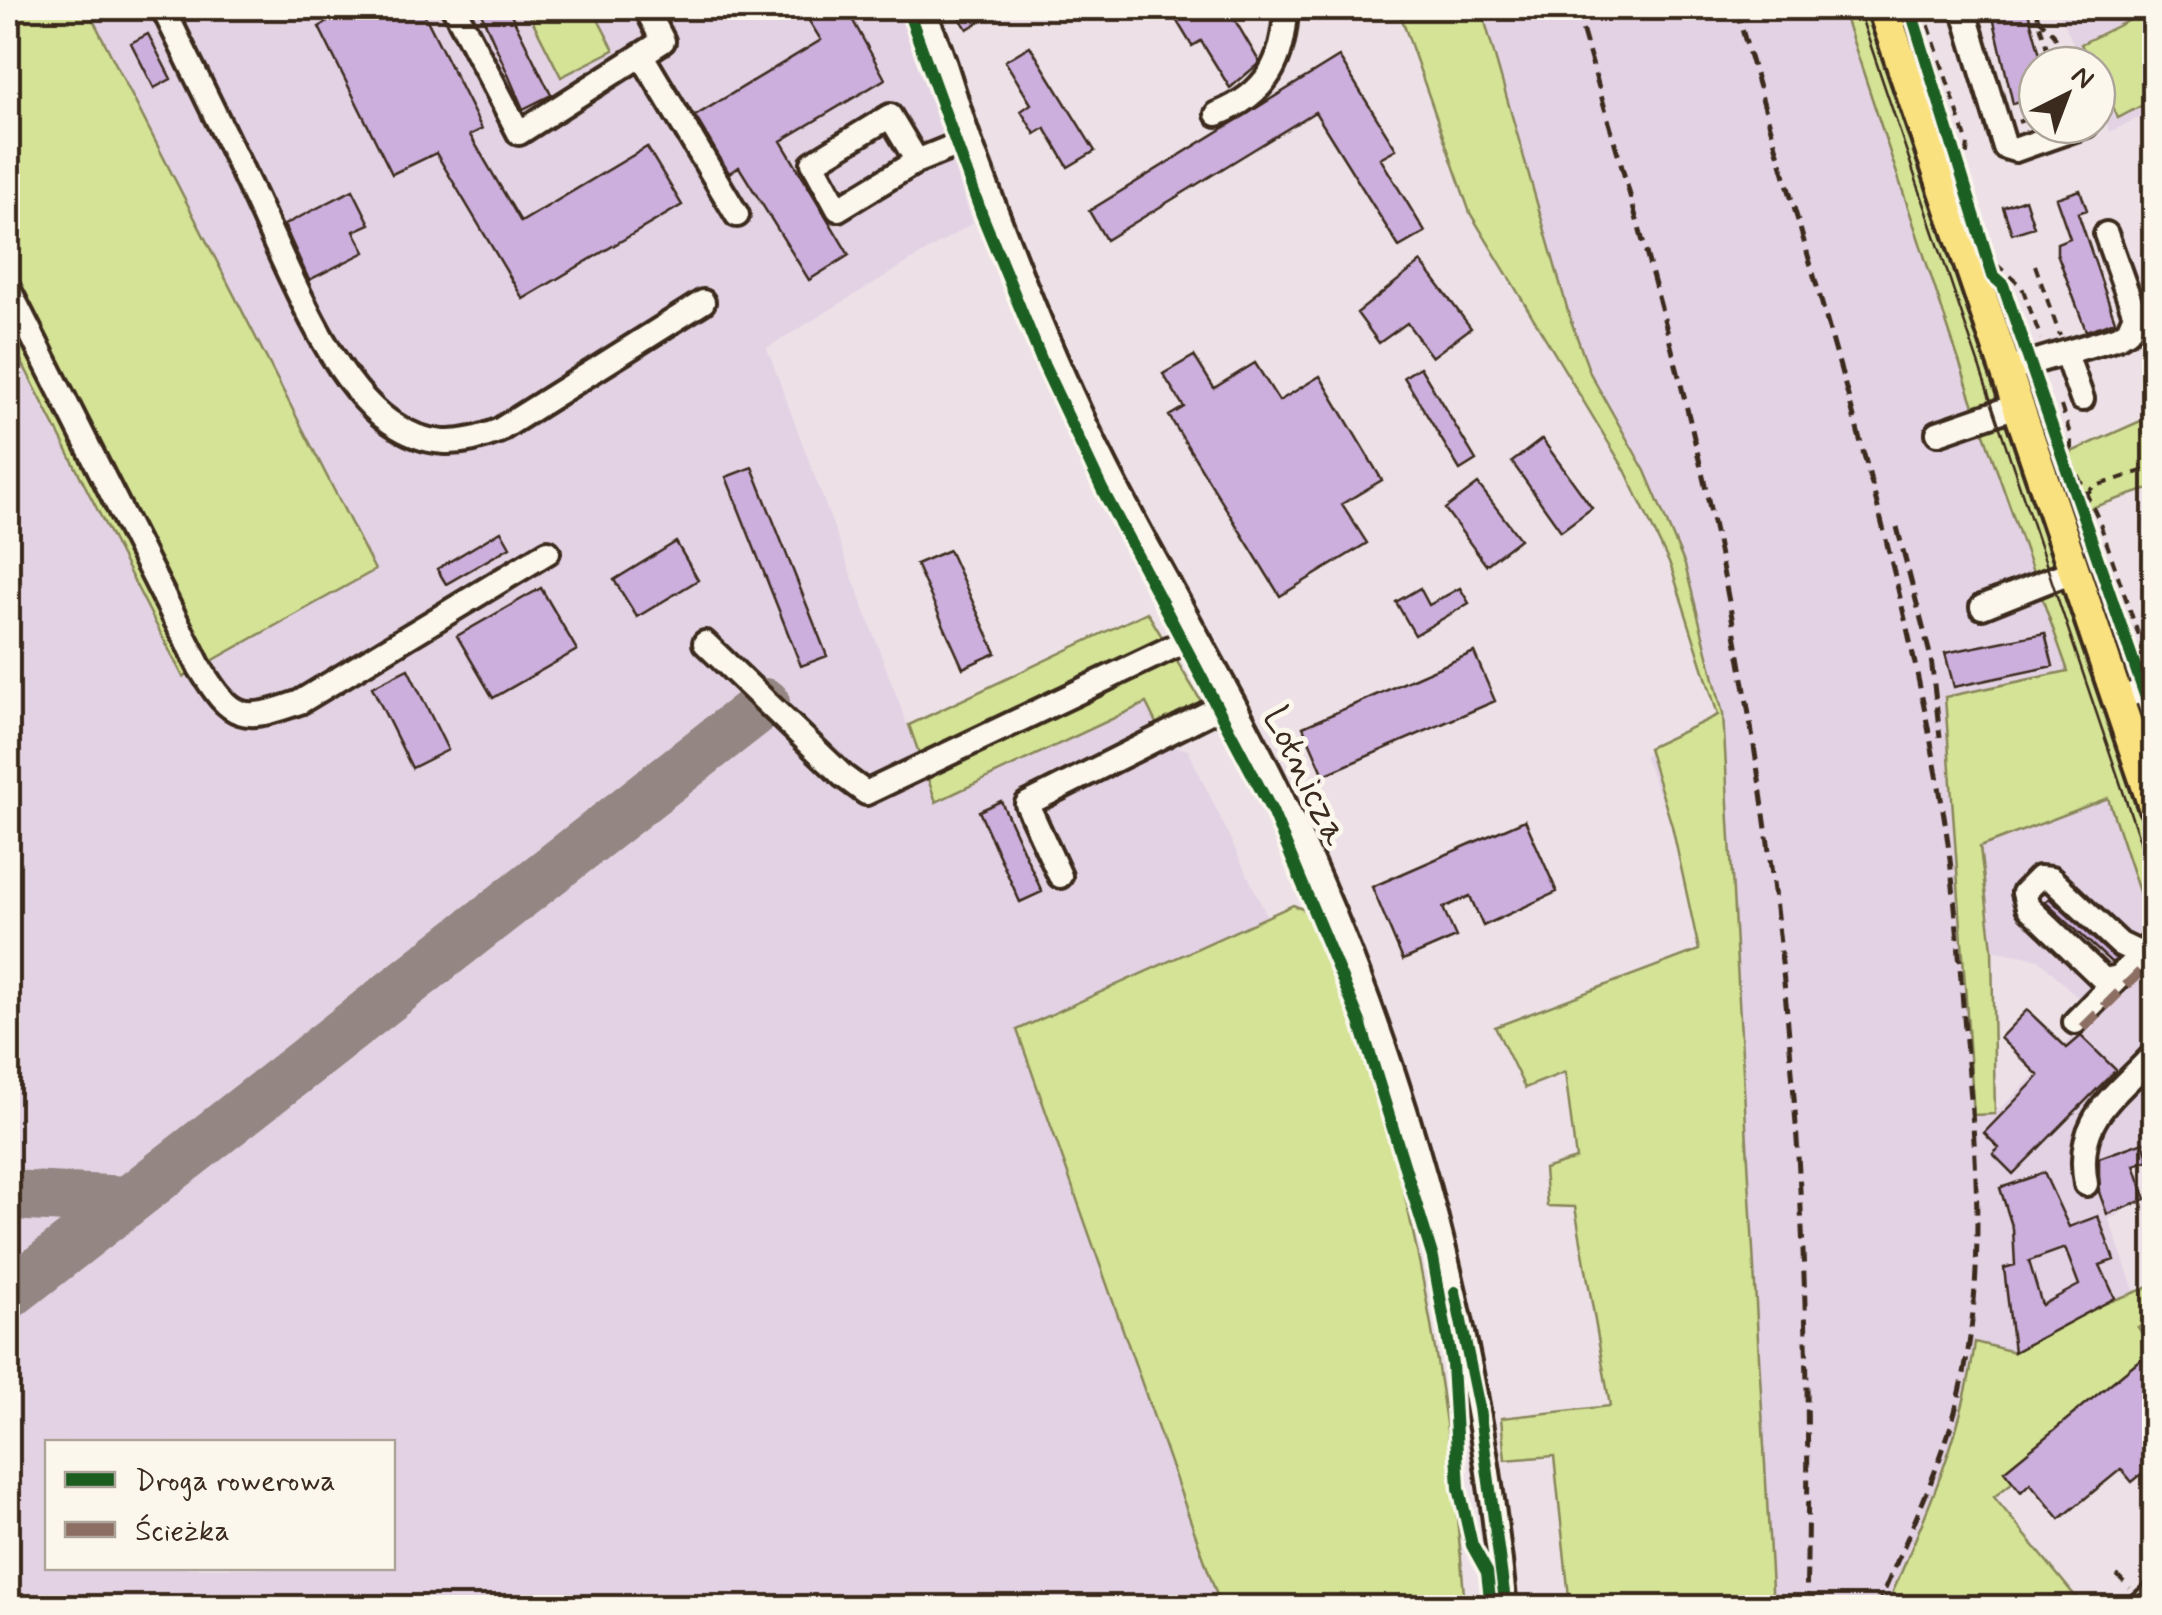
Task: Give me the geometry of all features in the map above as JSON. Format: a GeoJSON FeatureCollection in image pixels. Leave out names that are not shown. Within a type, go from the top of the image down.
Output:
{"type":"FeatureCollection","features":[{"type":"Feature","properties":{"kind":"main road"},"geometry":{"type":"LineString","coordinates":[[1883,8],[2007,370],[2031,401],[2075,570],[2143,690],[2154,806]]}},
{"type":"Feature","properties":{"kind":"street"},"geometry":{"type":"LineString","coordinates":[[163,8],[280,260],[358,391],[402,430],[445,444],[474,440],[498,430],[703,302]]}},
{"type":"Feature","properties":{"kind":"street"},"geometry":{"type":"LineString","coordinates":[[454,8],[519,133],[662,40],[646,8]]}},
{"type":"Feature","properties":{"kind":"street"},"geometry":{"type":"LineString","coordinates":[[1218,114],[1256,96],[1270,76],[1285,26],[1286,8]]}},
{"type":"Feature","properties":{"kind":"street"},"geometry":{"type":"LineString","coordinates":[[1963,8],[2005,147],[2015,150],[2029,145]]}},
{"type":"Feature","properties":{"kind":"street","name":"Lotnicza"},"geometry":{"type":"LineString","coordinates":[[923,9],[969,140],[1085,424],[1278,789],[1332,913],[1396,1080],[1466,1340],[1496,1518],[1505,1608]]}},
{"type":"Feature","properties":{"kind":"street"},"geometry":{"type":"LineString","coordinates":[[642,56],[737,215]]}},
{"type":"Feature","properties":{"kind":"street"},"geometry":{"type":"LineString","coordinates":[[917,161],[890,116],[812,163],[838,209],[917,161],[969,140]]}},
{"type":"Feature","properties":{"kind":"street"},"geometry":{"type":"LineString","coordinates":[[2007,370],[2124,334],[2134,321],[2106,234]]}},
{"type":"Feature","properties":{"kind":"street"},"geometry":{"type":"LineString","coordinates":[[8,288],[200,668],[224,706],[236,714],[264,714],[300,702],[548,552]]}},
{"type":"Feature","properties":{"kind":"street"},"geometry":{"type":"LineString","coordinates":[[2059,352],[2082,399]]}},
{"type":"Feature","properties":{"kind":"street"},"geometry":{"type":"LineString","coordinates":[[1938,433],[2031,401]]}},
{"type":"Feature","properties":{"kind":"street"},"geometry":{"type":"LineString","coordinates":[[1982,607],[2075,570]]}},
{"type":"Feature","properties":{"kind":"street"},"geometry":{"type":"LineString","coordinates":[[704,643],[843,776],[866,793],[1196,636]]}},
{"type":"Feature","properties":{"kind":"street"},"geometry":{"type":"LineString","coordinates":[[1060,876],[1028,804],[1232,701]]}},
{"type":"Feature","properties":{"kind":"street"},"geometry":{"type":"LineString","coordinates":[[2119,977],[2110,980],[2098,976],[2028,908],[2022,897],[2030,884],[2044,877],[2051,879],[2120,944],[2148,948]]}},
{"type":"Feature","properties":{"kind":"street"},"geometry":{"type":"LineString","coordinates":[[2076,1022],[2148,948]]}},
{"type":"Feature","properties":{"kind":"street"},"geometry":{"type":"LineString","coordinates":[[2086,1184],[2082,1146],[2092,1119],[2154,1054]]}},
{"type":"Feature","properties":{"kind":"street"},"geometry":{"type":"LineString","coordinates":[[2138,1608],[2154,1593]]}},
{"type":"Feature","properties":{"kind":"path"},"geometry":{"type":"LineString","coordinates":[[849,13],[857,8]]}},
{"type":"Feature","properties":{"kind":"path"},"geometry":{"type":"LineString","coordinates":[[1910,8],[1956,145],[1955,162],[1966,184]]}},
{"type":"Feature","properties":{"kind":"path"},"geometry":{"type":"LineString","coordinates":[[1923,8],[1968,144],[1963,163],[1966,184]]}},
{"type":"Feature","properties":{"kind":"path"},"geometry":{"type":"LineString","coordinates":[[2035,8],[2046,45]]}},
{"type":"Feature","properties":{"kind":"path"},"geometry":{"type":"LineString","coordinates":[[2030,20],[2038,18]]}},
{"type":"Feature","properties":{"kind":"path"},"geometry":{"type":"LineString","coordinates":[[2038,18],[2054,34],[2058,45]]}},
{"type":"Feature","properties":{"kind":"path"},"geometry":{"type":"LineString","coordinates":[[1987,248],[1996,265],[2022,287],[2059,352]]}},
{"type":"Feature","properties":{"kind":"path"},"geometry":{"type":"LineString","coordinates":[[1987,248],[1993,276],[2003,284],[2008,301]]}},
{"type":"Feature","properties":{"kind":"path"},"geometry":{"type":"LineString","coordinates":[[2035,265],[2059,352],[2071,461],[2098,518],[2143,690]]}},
{"type":"Feature","properties":{"kind":"path"},"geometry":{"type":"LineString","coordinates":[[2031,401],[2143,690]]}},
{"type":"Feature","properties":{"kind":"path"},"geometry":{"type":"LineString","coordinates":[[2081,483],[2092,487],[2154,467]]}},
{"type":"Feature","properties":{"kind":"path"},"geometry":{"type":"LineString","coordinates":[[2086,496],[2092,487]]}},
{"type":"Feature","properties":{"kind":"shaded area"},"geometry":{"type":"Polygon","coordinates":[[[87,8],[898,8],[973,223],[767,348],[936,802],[1147,703],[1166,743],[1188,750],[1267,916],[1017,1031],[1221,1607],[8,1607],[8,335],[183,676],[375,570],[87,8]]]}},
{"type":"Feature","properties":{"kind":"shaded area"},"geometry":{"type":"Polygon","coordinates":[[[1398,8],[1842,8],[1972,400],[2069,671],[1980,846],[2108,798],[2154,937],[2154,1054],[2142,1081],[2149,1096],[2154,1095],[2154,1158],[2105,1176],[2119,1215],[2109,1219],[2135,1293],[2115,1298],[2014,1352],[1945,1607],[1752,1607],[1700,950],[1672,826],[1644,756],[1718,715],[1671,567],[1625,470],[1470,213],[1398,8]],[[1992,950],[1984,1115],[1995,1114],[2095,1015],[2039,959],[1992,950]]]}},
{"type":"Feature","properties":{"kind":"shaded area"},"geometry":{"type":"Polygon","coordinates":[[[2058,8],[2154,8],[2154,110],[2117,128],[2117,45],[2074,45],[2058,8]]]}},
{"type":"Feature","properties":{"kind":"green space"},"geometry":{"type":"Polygon","coordinates":[[[8,8],[87,8],[375,570],[183,677],[8,335],[8,8]]]}},
{"type":"Feature","properties":{"kind":"green space"},"geometry":{"type":"Polygon","coordinates":[[[526,8],[592,8],[614,50],[561,77],[526,8]]]}},
{"type":"Feature","properties":{"kind":"green space"},"geometry":{"type":"Polygon","coordinates":[[[1398,8],[1481,8],[1570,318],[1590,373],[1645,471],[1685,565],[1723,714],[1773,1607],[1570,1607],[1554,1456],[1505,1460],[1501,1418],[1610,1406],[1575,1207],[1547,1206],[1544,1169],[1576,1159],[1565,1072],[1525,1088],[1495,1027],[1699,950],[1672,826],[1648,748],[1718,715],[1671,567],[1625,470],[1470,213],[1398,8]]]}},
{"type":"Feature","properties":{"kind":"green space"},"geometry":{"type":"Polygon","coordinates":[[[1842,8],[1866,8],[2154,857],[2154,937],[2108,798],[1980,847],[1992,949],[1995,1114],[1974,1115],[1945,697],[2068,671],[1972,400],[1842,8]]]}},
{"type":"Feature","properties":{"kind":"green space"},"geometry":{"type":"Polygon","coordinates":[[[1898,8],[1906,8],[1954,148],[1951,165],[1898,8]]]}},
{"type":"Feature","properties":{"kind":"green space"},"geometry":{"type":"Polygon","coordinates":[[[2154,8],[2154,99],[2118,118],[2117,45],[2081,44],[2154,8]]]}},
{"type":"Feature","properties":{"kind":"green space"},"geometry":{"type":"Polygon","coordinates":[[[2154,415],[2154,487],[2070,515],[2051,461],[2154,415]]]}},
{"type":"Feature","properties":{"kind":"green space"},"geometry":{"type":"Polygon","coordinates":[[[1147,612],[1204,706],[1159,729],[1146,703],[936,802],[909,725],[1147,612]]]}},
{"type":"Feature","properties":{"kind":"green space"},"geometry":{"type":"Polygon","coordinates":[[[1293,905],[1307,911],[1353,1024],[1383,1112],[1405,1198],[1439,1372],[1465,1607],[1221,1607],[1017,1030],[1293,905]]]}},
{"type":"Feature","properties":{"kind":"green space"},"geometry":{"type":"Polygon","coordinates":[[[2154,1285],[2154,1321],[2138,1327],[2152,1350],[2005,1471],[2013,1482],[1994,1497],[2084,1607],[1886,1608],[1951,1445],[1975,1342],[2014,1352],[2093,1308],[2154,1285]]]}},
{"type":"Feature","properties":{"kind":"building"},"geometry":{"type":"Polygon","coordinates":[[[318,8],[421,8],[482,129],[470,135],[521,222],[647,147],[682,205],[523,299],[436,153],[392,174],[319,27],[326,23],[318,8]]]}},
{"type":"Feature","properties":{"kind":"building"},"geometry":{"type":"Polygon","coordinates":[[[479,8],[508,8],[551,95],[523,109],[479,8]]]}},
{"type":"Feature","properties":{"kind":"building"},"geometry":{"type":"Polygon","coordinates":[[[801,8],[846,8],[885,79],[781,141],[849,255],[809,280],[739,167],[729,173],[695,116],[821,40],[801,8]]]}},
{"type":"Feature","properties":{"kind":"building"},"geometry":{"type":"Polygon","coordinates":[[[953,8],[1003,8],[967,29],[953,8]]]}},
{"type":"Feature","properties":{"kind":"building"},"geometry":{"type":"Polygon","coordinates":[[[1169,8],[1248,8],[1233,17],[1259,61],[1257,65],[1230,88],[1201,41],[1192,46],[1169,8]]]}},
{"type":"Feature","properties":{"kind":"building"},"geometry":{"type":"Polygon","coordinates":[[[1991,8],[2027,8],[2037,45],[2017,45],[2017,103],[2013,104],[1991,8]]]}},
{"type":"Feature","properties":{"kind":"building"},"geometry":{"type":"Polygon","coordinates":[[[148,34],[171,79],[154,88],[131,43],[148,34]]]}},
{"type":"Feature","properties":{"kind":"building"},"geometry":{"type":"Polygon","coordinates":[[[1030,46],[1095,151],[1068,167],[1045,128],[1035,134],[1021,111],[1031,104],[1005,61],[1030,46]]]}},
{"type":"Feature","properties":{"kind":"building"},"geometry":{"type":"Polygon","coordinates":[[[1339,57],[1396,149],[1380,158],[1425,232],[1399,247],[1315,112],[1106,240],[1089,211],[1339,57]]]}},
{"type":"Feature","properties":{"kind":"building"},"geometry":{"type":"Polygon","coordinates":[[[353,190],[370,224],[354,231],[365,252],[309,280],[284,225],[353,190]]]}},
{"type":"Feature","properties":{"kind":"building"},"geometry":{"type":"Polygon","coordinates":[[[2080,190],[2087,210],[2078,213],[2115,321],[2086,331],[2057,253],[2057,243],[2070,238],[2056,198],[2080,190]]]}},
{"type":"Feature","properties":{"kind":"building"},"geometry":{"type":"Polygon","coordinates":[[[2025,199],[2034,227],[2012,234],[2003,207],[2025,199]]]}},
{"type":"Feature","properties":{"kind":"building"},"geometry":{"type":"Polygon","coordinates":[[[1421,262],[1471,328],[1432,357],[1407,323],[1379,343],[1357,313],[1421,262]]]}},
{"type":"Feature","properties":{"kind":"building"},"geometry":{"type":"Polygon","coordinates":[[[1194,356],[1214,388],[1255,363],[1279,401],[1320,376],[1382,480],[1342,504],[1367,543],[1280,596],[1169,416],[1184,407],[1163,374],[1194,356]]]}},
{"type":"Feature","properties":{"kind":"building"},"geometry":{"type":"Polygon","coordinates":[[[1420,367],[1476,460],[1460,470],[1404,377],[1420,367]]]}},
{"type":"Feature","properties":{"kind":"building"},"geometry":{"type":"Polygon","coordinates":[[[1542,439],[1592,508],[1561,531],[1512,462],[1542,439]]]}},
{"type":"Feature","properties":{"kind":"building"},"geometry":{"type":"Polygon","coordinates":[[[752,467],[827,656],[801,666],[726,477],[752,467]]]}},
{"type":"Feature","properties":{"kind":"building"},"geometry":{"type":"Polygon","coordinates":[[[1478,484],[1520,539],[1486,565],[1445,509],[1478,484]]]}},
{"type":"Feature","properties":{"kind":"building"},"geometry":{"type":"Polygon","coordinates":[[[501,531],[510,547],[446,584],[437,569],[501,531]]]}},
{"type":"Feature","properties":{"kind":"building"},"geometry":{"type":"Polygon","coordinates":[[[676,542],[698,580],[637,617],[614,580],[676,542]]]}},
{"type":"Feature","properties":{"kind":"building"},"geometry":{"type":"Polygon","coordinates":[[[949,550],[996,653],[963,668],[916,564],[949,550]]]}},
{"type":"Feature","properties":{"kind":"building"},"geometry":{"type":"Polygon","coordinates":[[[541,588],[577,650],[493,698],[457,636],[541,588]]]}},
{"type":"Feature","properties":{"kind":"building"},"geometry":{"type":"Polygon","coordinates":[[[1420,588],[1429,605],[1460,588],[1469,603],[1415,635],[1396,602],[1420,588]]]}},
{"type":"Feature","properties":{"kind":"building"},"geometry":{"type":"Polygon","coordinates":[[[2045,633],[2053,666],[1954,687],[1945,653],[2045,633]]]}},
{"type":"Feature","properties":{"kind":"building"},"geometry":{"type":"Polygon","coordinates":[[[1474,652],[1495,701],[1324,775],[1303,727],[1474,652]]]}},
{"type":"Feature","properties":{"kind":"building"},"geometry":{"type":"Polygon","coordinates":[[[408,669],[448,750],[412,768],[372,687],[408,669]]]}},
{"type":"Feature","properties":{"kind":"building"},"geometry":{"type":"Polygon","coordinates":[[[1001,801],[1042,892],[1020,902],[979,811],[1001,801]]]}},
{"type":"Feature","properties":{"kind":"building"},"geometry":{"type":"Polygon","coordinates":[[[1525,820],[1557,892],[1483,926],[1470,896],[1443,908],[1456,937],[1403,960],[1372,887],[1525,820]]]}},
{"type":"Feature","properties":{"kind":"building"},"geometry":{"type":"Polygon","coordinates":[[[2049,898],[2116,959],[2112,963],[2045,902],[2049,898]]]}},
{"type":"Feature","properties":{"kind":"building"},"geometry":{"type":"Polygon","coordinates":[[[2027,1010],[2067,1048],[2081,1036],[2116,1070],[2013,1174],[1993,1154],[1999,1148],[1984,1133],[2039,1076],[2000,1038],[2027,1010]]]}},
{"type":"Feature","properties":{"kind":"building"},"geometry":{"type":"Polygon","coordinates":[[[2143,1142],[2149,1160],[2134,1165],[2146,1200],[2107,1214],[2099,1192],[2099,1158],[2143,1142]]]}},
{"type":"Feature","properties":{"kind":"building"},"geometry":{"type":"Polygon","coordinates":[[[2044,1173],[2069,1227],[2098,1216],[2114,1260],[2100,1265],[2115,1298],[2014,1352],[2004,1268],[2015,1265],[2013,1229],[2000,1188],[2044,1173]],[[2065,1248],[2029,1261],[2042,1305],[2079,1285],[2065,1248]]]}},
{"type":"Feature","properties":{"kind":"building"},"geometry":{"type":"Polygon","coordinates":[[[2154,1348],[2154,1464],[2132,1482],[2121,1469],[2060,1519],[2030,1483],[2021,1492],[2004,1471],[2154,1348]]]}},
{"type":"Feature","properties":{"kind":"taxiway"},"geometry":{"type":"LineString","coordinates":[[8,1295],[765,703]]}},
{"type":"Feature","properties":{"kind":"taxiway"},"geometry":{"type":"LineString","coordinates":[[8,1195],[128,1201]]}},
{"type":"Feature","properties":{"kind":"tram line"},"geometry":{"type":"LineString","coordinates":[[1858,8],[2154,883]]}},
{"type":"Feature","properties":{"kind":"tram line"},"geometry":{"type":"LineString","coordinates":[[2143,871],[2154,907]]}},
{"type":"Feature","properties":{"kind":"railway"},"geometry":{"type":"LineString","coordinates":[[1576,8],[1647,255],[1695,441],[1736,640],[1759,777],[1777,915],[1800,1191],[1806,1330],[1806,1608]]}},
{"type":"Feature","properties":{"kind":"railway"},"geometry":{"type":"LineString","coordinates":[[1736,8],[1852,409],[1903,611],[1944,816],[1956,922],[1977,1199],[1971,1326],[1950,1430],[1877,1608]]}},
{"type":"Feature","properties":{"kind":"railway"},"geometry":{"type":"LineString","coordinates":[[1897,527],[1931,658],[1940,737]]}},
{"type":"Feature","properties":{"kind":"marked path"},"geometry":{"type":"LineString","coordinates":[[2083,1028],[2154,958]]}},
{"type":"Feature","properties":{"kind":"cycle path"},"geometry":{"type":"LineString","coordinates":[[907,8],[982,215],[1044,366],[1102,489],[1272,811],[1360,1022],[1433,1258],[1452,1364],[1459,1488],[1472,1545],[1487,1572],[1491,1608]]}},
{"type":"Feature","properties":{"kind":"cycle path"},"geometry":{"type":"LineString","coordinates":[[1910,8],[1993,276],[2003,285],[2154,721]]}},
{"type":"Feature","properties":{"kind":"cycle path"},"geometry":{"type":"LineString","coordinates":[[1455,1292],[1479,1408],[1504,1593]]}}]}
